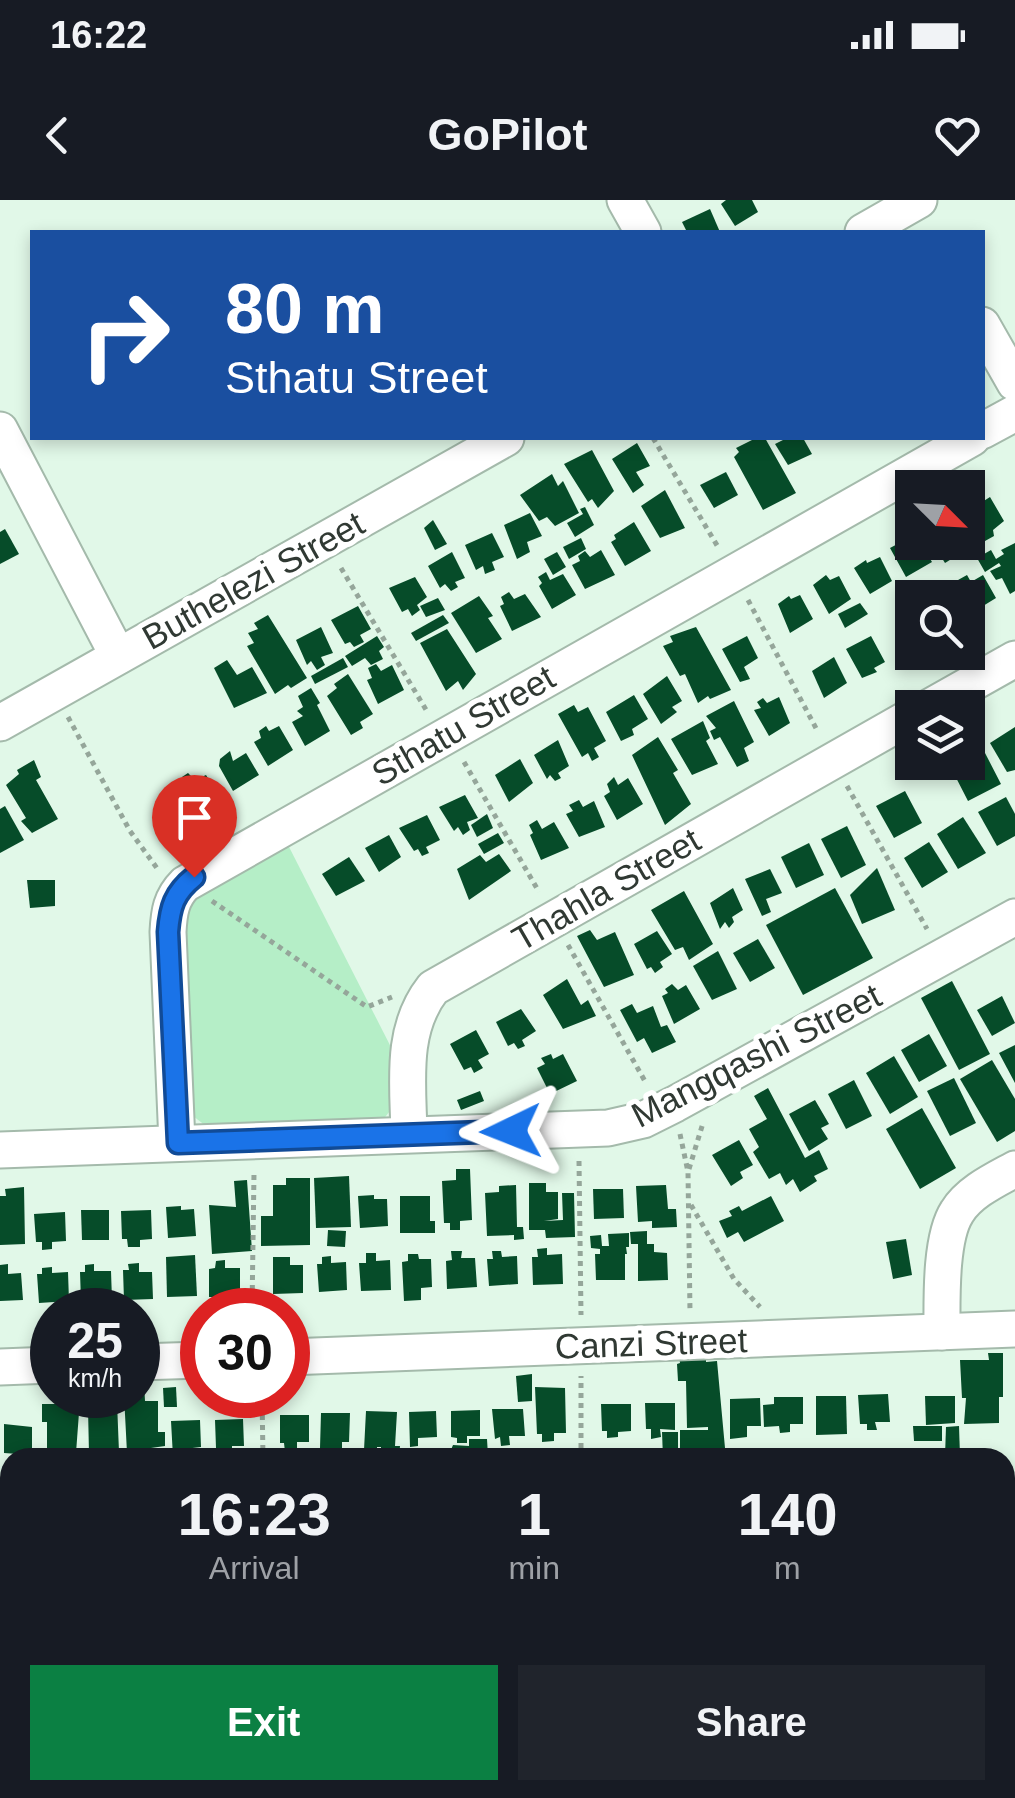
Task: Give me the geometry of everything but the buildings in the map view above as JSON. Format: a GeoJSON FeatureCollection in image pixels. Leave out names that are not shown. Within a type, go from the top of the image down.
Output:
{"type":"FeatureCollection","features":[{"type":"Feature","properties":{"kind":"street"},"geometry":{"type":"LineString","coordinates":[[625,200],[642,230]]}},
{"type":"Feature","properties":{"kind":"street"},"geometry":{"type":"LineString","coordinates":[[870,230],[921,212]]}},
{"type":"Feature","properties":{"kind":"street"},"geometry":{"type":"LineString","coordinates":[[985,330],[1015,383]]}},
{"type":"Feature","properties":{"kind":"street"},"geometry":{"type":"LineString","coordinates":[[985,430],[1015,413]]}},
{"type":"Feature","properties":{"kind":"street","name":"Buthelezi Street"},"geometry":{"type":"LineString","coordinates":[[0,723],[502,440]]}},
{"type":"Feature","properties":{"kind":"street","name":"Sthatu Street"},"geometry":{"type":"LineString","coordinates":[[181,889],[445,735],[968,440]]}},
{"type":"Feature","properties":{"kind":"street"},"geometry":{"type":"LineString","coordinates":[[5,450],[118,656]]}},
{"type":"Feature","properties":{"kind":"street"},"geometry":{"type":"LineString","coordinates":[[960,690],[1015,659]]}},
{"type":"Feature","properties":{"kind":"street","name":"Thahla Street"},"geometry":{"type":"LineString","coordinates":[[433,988],[895,726]]}},
{"type":"Feature","properties":{"kind":"street"},"geometry":{"type":"LineString","coordinates":[[178,1143],[168,932],[170,907],[181,889]]}},
{"type":"Feature","properties":{"kind":"street","name":"Mangqashi Street"},"geometry":{"type":"LineString","coordinates":[[0,1150],[626,1125],[662,1111],[1015,917]]}},
{"type":"Feature","properties":{"kind":"street"},"geometry":{"type":"LineString","coordinates":[[409,1134],[409,1038],[419,1005],[433,988]]}},
{"type":"Feature","properties":{"kind":"street"},"geometry":{"type":"LineString","coordinates":[[942,1332],[946,1252],[956,1213],[976,1193],[1015,1169]]}},
{"type":"Feature","properties":{"kind":"street","name":"Canzi Street"},"geometry":{"type":"LineString","coordinates":[[310,1356],[1015,1330]]}},
{"type":"Feature","properties":{"kind":"street"},"geometry":{"type":"LineString","coordinates":[[0,1367],[30,1366]]}},
{"type":"Feature","properties":{"kind":"path"},"geometry":{"type":"LineString","coordinates":[[654,440],[733,572]]}},
{"type":"Feature","properties":{"kind":"path"},"geometry":{"type":"LineString","coordinates":[[324,540],[554,919]]}},
{"type":"Feature","properties":{"kind":"path"},"geometry":{"type":"LineString","coordinates":[[55,692],[130,831],[181,889],[366,1007],[416,987],[433,988]]}},
{"type":"Feature","properties":{"kind":"path"},"geometry":{"type":"LineString","coordinates":[[579,1128],[581,1448]]}},
{"type":"Feature","properties":{"kind":"path"},"geometry":{"type":"LineString","coordinates":[[252,1288],[255,1140]]}},
{"type":"Feature","properties":{"kind":"path"},"geometry":{"type":"LineString","coordinates":[[689,1202],[734,1279],[764,1310]]}},
{"type":"Feature","properties":{"kind":"path"},"geometry":{"type":"LineString","coordinates":[[262,1418],[263,1448]]}},
{"type":"Feature","properties":{"kind":"green space"},"geometry":{"type":"Polygon","coordinates":[[[286,841],[395,1055],[397,1102],[382,1121],[210,1129],[189,1113],[178,919],[201,883],[286,841]]]}},
{"type":"Feature","properties":{"kind":"route"},"geometry":{"type":"LineString","coordinates":[[194,877],[176,893],[170,907],[168,932],[178,1143],[511,1131]]}}]}
